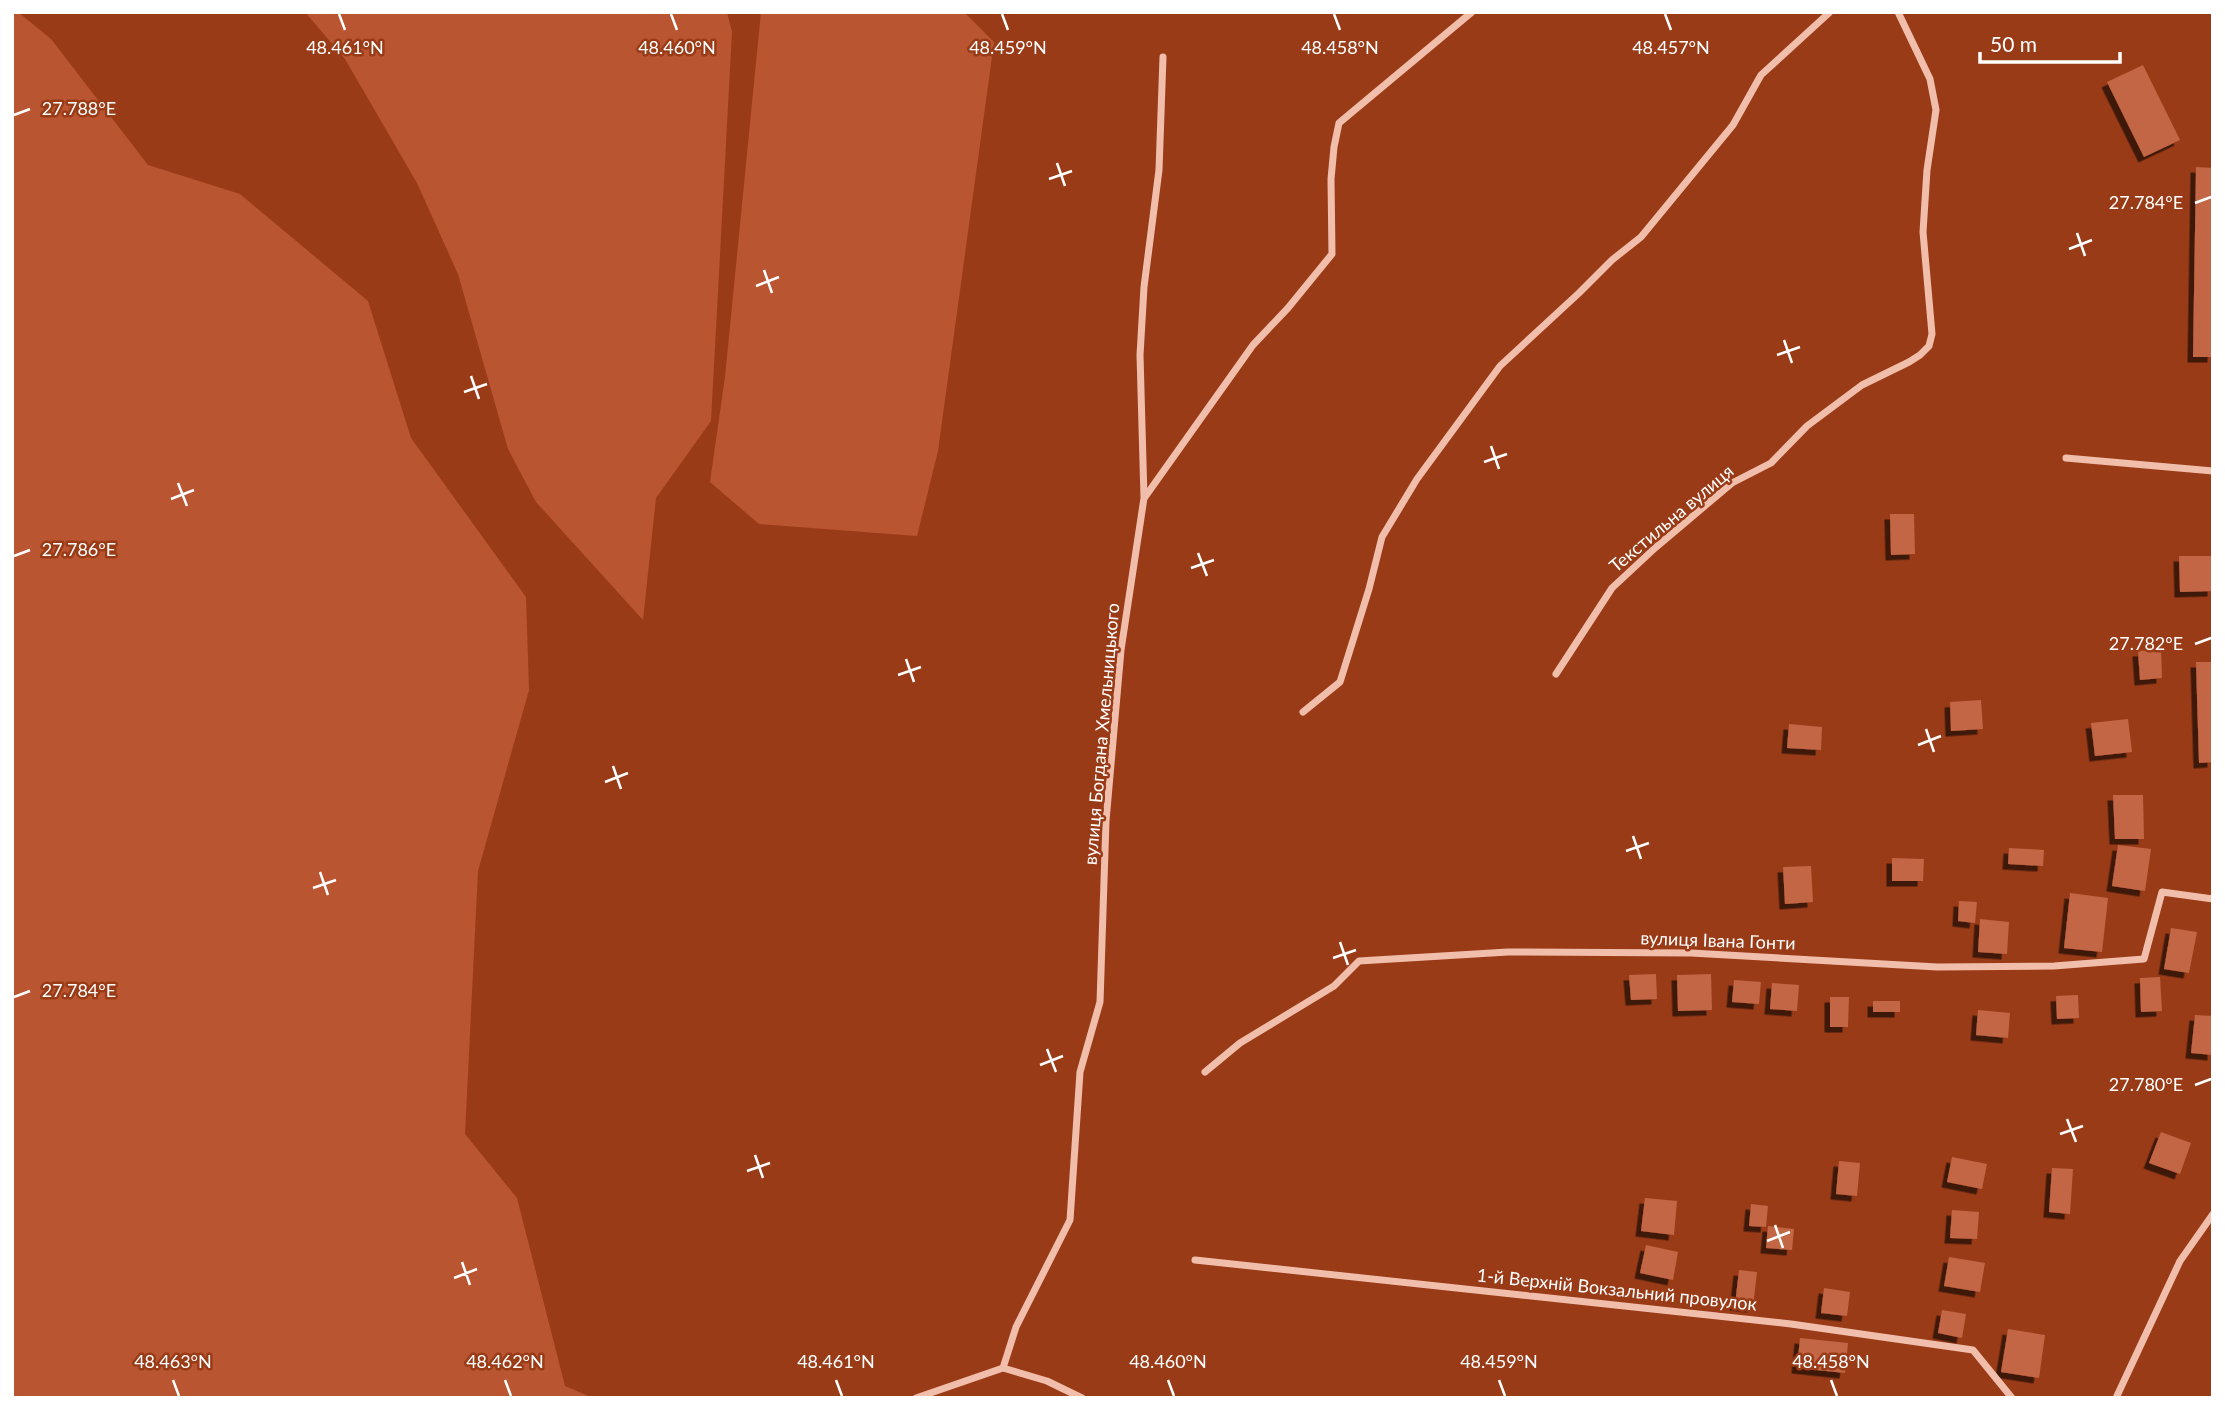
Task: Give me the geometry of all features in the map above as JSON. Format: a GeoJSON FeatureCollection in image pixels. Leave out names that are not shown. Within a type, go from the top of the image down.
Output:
{"type":"FeatureCollection","features":[{"type":"Feature","properties":{"kind":"street","name":"вулиця Богдана Хмельницького"},"geometry":{"type":"LineString","coordinates":[[1144,498],[1253,345],[1288,308],[1332,254],[1331,179],[1339,123],[1472,12]]}},
{"type":"Feature","properties":{"kind":"street"},"geometry":{"type":"LineString","coordinates":[[1303,712],[1340,682],[1382,537],[1417,478],[1500,366],[1612,260],[1641,237],[1733,125],[1761,75],[1830,12]]}},
{"type":"Feature","properties":{"kind":"street","name":"Текстильна вулиця"},"geometry":{"type":"LineString","coordinates":[[1556,674],[1612,588],[1655,548],[1732,484],[1770,463],[1807,426],[1862,385],[1909,362],[1929,346],[1932,334],[1923,232],[1927,170],[1936,110],[1930,79],[1898,12]]}},
{"type":"Feature","properties":{"kind":"street","name":"вулиця Богдана Хмельницького"},"geometry":{"type":"LineString","coordinates":[[1003,1368],[1016,1327],[1070,1220],[1080,1072],[1100,1002],[1105,821],[1121,650],[1144,498],[1140,355],[1144,288],[1159,170],[1163,57]]}},
{"type":"Feature","properties":{"kind":"street"},"geometry":{"type":"LineString","coordinates":[[2066,458],[2213,471]]}},
{"type":"Feature","properties":{"kind":"street","name":"вулиця Івана Гонти"},"geometry":{"type":"LineString","coordinates":[[1205,1072],[1240,1043],[1334,986],[1359,961],[1508,952],[1692,953],[1937,967],[2054,966],[2144,959],[2162,892],[2213,899]]}},
{"type":"Feature","properties":{"kind":"street"},"geometry":{"type":"LineString","coordinates":[[2116,1398],[2180,1261],[2213,1214]]}},
{"type":"Feature","properties":{"kind":"street","name":"1-й Верхній Вокзальний провулок"},"geometry":{"type":"LineString","coordinates":[[1195,1260],[1791,1324],[1973,1350],[2012,1398]]}},
{"type":"Feature","properties":{"kind":"street"},"geometry":{"type":"LineString","coordinates":[[916,1398],[1003,1368],[1046,1381],[1082,1398]]}},
{"type":"Feature","properties":{"kind":"shaded area"},"geometry":{"type":"Polygon","coordinates":[[[12,12],[18,12],[51,39],[148,165],[240,194],[368,301],[411,438],[526,597],[529,690],[478,871],[465,1134],[517,1198],[565,1386],[593,1398],[12,1398],[12,12]]]}},
{"type":"Feature","properties":{"kind":"shaded area"},"geometry":{"type":"Polygon","coordinates":[[[305,12],[727,12],[732,32],[711,421],[656,498],[643,620],[536,502],[508,449],[458,274],[417,183],[345,59],[305,12]]]}},
{"type":"Feature","properties":{"kind":"shaded area"},"geometry":{"type":"Polygon","coordinates":[[[761,12],[964,12],[994,42],[938,451],[917,536],[759,524],[710,482],[725,377],[761,12]]]}},
{"type":"Feature","properties":{"kind":"building"},"geometry":{"type":"Polygon","coordinates":[[[2143,65],[2180,140],[2144,157],[2107,82],[2143,65]]]}},
{"type":"Feature","properties":{"kind":"building"},"geometry":{"type":"Polygon","coordinates":[[[2196,167],[2213,168],[2213,357],[2193,357],[2196,167]]]}},
{"type":"Feature","properties":{"kind":"building"},"geometry":{"type":"Polygon","coordinates":[[[1890,514],[1914,514],[1915,554],[1891,555],[1890,514]]]}},
{"type":"Feature","properties":{"kind":"building"},"geometry":{"type":"Polygon","coordinates":[[[2179,556],[2213,556],[2213,591],[2180,592],[2179,556]]]}},
{"type":"Feature","properties":{"kind":"building"},"geometry":{"type":"Polygon","coordinates":[[[2161,650],[2162,678],[2140,680],[2138,651],[2161,650]]]}},
{"type":"Feature","properties":{"kind":"building"},"geometry":{"type":"Polygon","coordinates":[[[2196,662],[2213,662],[2213,762],[2199,763],[2196,662]]]}},
{"type":"Feature","properties":{"kind":"building"},"geometry":{"type":"Polygon","coordinates":[[[1981,700],[1983,729],[1951,731],[1950,702],[1981,700]]]}},
{"type":"Feature","properties":{"kind":"building"},"geometry":{"type":"Polygon","coordinates":[[[2128,719],[2132,752],[2095,756],[2091,723],[2128,719]]]}},
{"type":"Feature","properties":{"kind":"building"},"geometry":{"type":"Polygon","coordinates":[[[1789,724],[1822,727],[1821,750],[1787,748],[1789,724]]]}},
{"type":"Feature","properties":{"kind":"building"},"geometry":{"type":"Polygon","coordinates":[[[2113,795],[2143,795],[2144,839],[2115,839],[2113,795]]]}},
{"type":"Feature","properties":{"kind":"building"},"geometry":{"type":"Polygon","coordinates":[[[2118,845],[2151,849],[2145,891],[2112,886],[2118,845]]]}},
{"type":"Feature","properties":{"kind":"building"},"geometry":{"type":"Polygon","coordinates":[[[2009,848],[2044,850],[2043,866],[2008,864],[2009,848]]]}},
{"type":"Feature","properties":{"kind":"building"},"geometry":{"type":"Polygon","coordinates":[[[1892,858],[1924,859],[1923,881],[1892,881],[1892,858]]]}},
{"type":"Feature","properties":{"kind":"building"},"geometry":{"type":"Polygon","coordinates":[[[1811,866],[1813,902],[1785,904],[1783,867],[1811,866]]]}},
{"type":"Feature","properties":{"kind":"building"},"geometry":{"type":"Polygon","coordinates":[[[2070,893],[2108,898],[2102,952],[2064,948],[2070,893]]]}},
{"type":"Feature","properties":{"kind":"building"},"geometry":{"type":"Polygon","coordinates":[[[1959,901],[1977,902],[1975,923],[1958,921],[1959,901]]]}},
{"type":"Feature","properties":{"kind":"building"},"geometry":{"type":"Polygon","coordinates":[[[1980,919],[2009,922],[2007,954],[1978,952],[1980,919]]]}},
{"type":"Feature","properties":{"kind":"building"},"geometry":{"type":"Polygon","coordinates":[[[2171,928],[2197,932],[2189,973],[2164,969],[2171,928]]]}},
{"type":"Feature","properties":{"kind":"building"},"geometry":{"type":"Polygon","coordinates":[[[1656,974],[1657,999],[1631,1000],[1629,975],[1656,974]]]}},
{"type":"Feature","properties":{"kind":"building"},"geometry":{"type":"Polygon","coordinates":[[[1711,974],[1712,1010],[1678,1011],[1677,975],[1711,974]]]}},
{"type":"Feature","properties":{"kind":"building"},"geometry":{"type":"Polygon","coordinates":[[[2160,977],[2162,1011],[2141,1012],[2140,978],[2160,977]]]}},
{"type":"Feature","properties":{"kind":"building"},"geometry":{"type":"Polygon","coordinates":[[[1734,980],[1761,982],[1759,1004],[1732,1002],[1734,980]]]}},
{"type":"Feature","properties":{"kind":"building"},"geometry":{"type":"Polygon","coordinates":[[[1772,983],[1799,985],[1797,1011],[1770,1009],[1772,983]]]}},
{"type":"Feature","properties":{"kind":"building"},"geometry":{"type":"Polygon","coordinates":[[[2078,995],[2079,1018],[2057,1019],[2056,996],[2078,995]]]}},
{"type":"Feature","properties":{"kind":"building"},"geometry":{"type":"Polygon","coordinates":[[[1830,997],[1849,997],[1848,1027],[1830,1027],[1830,997]]]}},
{"type":"Feature","properties":{"kind":"building"},"geometry":{"type":"Polygon","coordinates":[[[1873,1001],[1900,1001],[1900,1012],[1873,1012],[1873,1001]]]}},
{"type":"Feature","properties":{"kind":"building"},"geometry":{"type":"Polygon","coordinates":[[[1978,1010],[2010,1013],[2008,1038],[1976,1035],[1978,1010]]]}},
{"type":"Feature","properties":{"kind":"building"},"geometry":{"type":"Polygon","coordinates":[[[2195,1015],[2213,1016],[2213,1055],[2191,1053],[2195,1015]]]}},
{"type":"Feature","properties":{"kind":"building"},"geometry":{"type":"Polygon","coordinates":[[[2161,1132],[2191,1143],[2180,1174],[2149,1163],[2161,1132]]]}},
{"type":"Feature","properties":{"kind":"building"},"geometry":{"type":"Polygon","coordinates":[[[1952,1157],[1987,1164],[1982,1189],[1947,1182],[1952,1157]]]}},
{"type":"Feature","properties":{"kind":"building"},"geometry":{"type":"Polygon","coordinates":[[[1839,1161],[1860,1163],[1857,1196],[1836,1194],[1839,1161]]]}},
{"type":"Feature","properties":{"kind":"building"},"geometry":{"type":"Polygon","coordinates":[[[2052,1168],[2073,1169],[2070,1214],[2049,1212],[2052,1168]]]}},
{"type":"Feature","properties":{"kind":"building"},"geometry":{"type":"Polygon","coordinates":[[[1645,1198],[1677,1201],[1674,1235],[1641,1231],[1645,1198]]]}},
{"type":"Feature","properties":{"kind":"building"},"geometry":{"type":"Polygon","coordinates":[[[1751,1204],[1768,1206],[1766,1227],[1749,1226],[1751,1204]]]}},
{"type":"Feature","properties":{"kind":"building"},"geometry":{"type":"Polygon","coordinates":[[[1952,1210],[1979,1212],[1977,1239],[1950,1238],[1952,1210]]]}},
{"type":"Feature","properties":{"kind":"building"},"geometry":{"type":"Polygon","coordinates":[[[1768,1226],[1794,1229],[1792,1250],[1766,1248],[1768,1226]]]}},
{"type":"Feature","properties":{"kind":"building"},"geometry":{"type":"Polygon","coordinates":[[[1646,1245],[1678,1252],[1673,1280],[1640,1273],[1646,1245]]]}},
{"type":"Feature","properties":{"kind":"building"},"geometry":{"type":"Polygon","coordinates":[[[1949,1257],[1985,1263],[1980,1292],[1944,1286],[1949,1257]]]}},
{"type":"Feature","properties":{"kind":"building"},"geometry":{"type":"Polygon","coordinates":[[[1739,1270],[1757,1272],[1753,1307],[1735,1305],[1739,1270]]]}},
{"type":"Feature","properties":{"kind":"building"},"geometry":{"type":"Polygon","coordinates":[[[1824,1288],[1850,1292],[1847,1316],[1821,1313],[1824,1288]]]}},
{"type":"Feature","properties":{"kind":"building"},"geometry":{"type":"Polygon","coordinates":[[[1942,1310],[1966,1314],[1962,1338],[1938,1333],[1942,1310]]]}},
{"type":"Feature","properties":{"kind":"building"},"geometry":{"type":"Polygon","coordinates":[[[2008,1329],[2045,1335],[2039,1378],[2001,1372],[2008,1329]]]}},
{"type":"Feature","properties":{"kind":"building"},"geometry":{"type":"Polygon","coordinates":[[[1800,1338],[1848,1343],[1845,1373],[1797,1368],[1800,1338]]]}}]}
